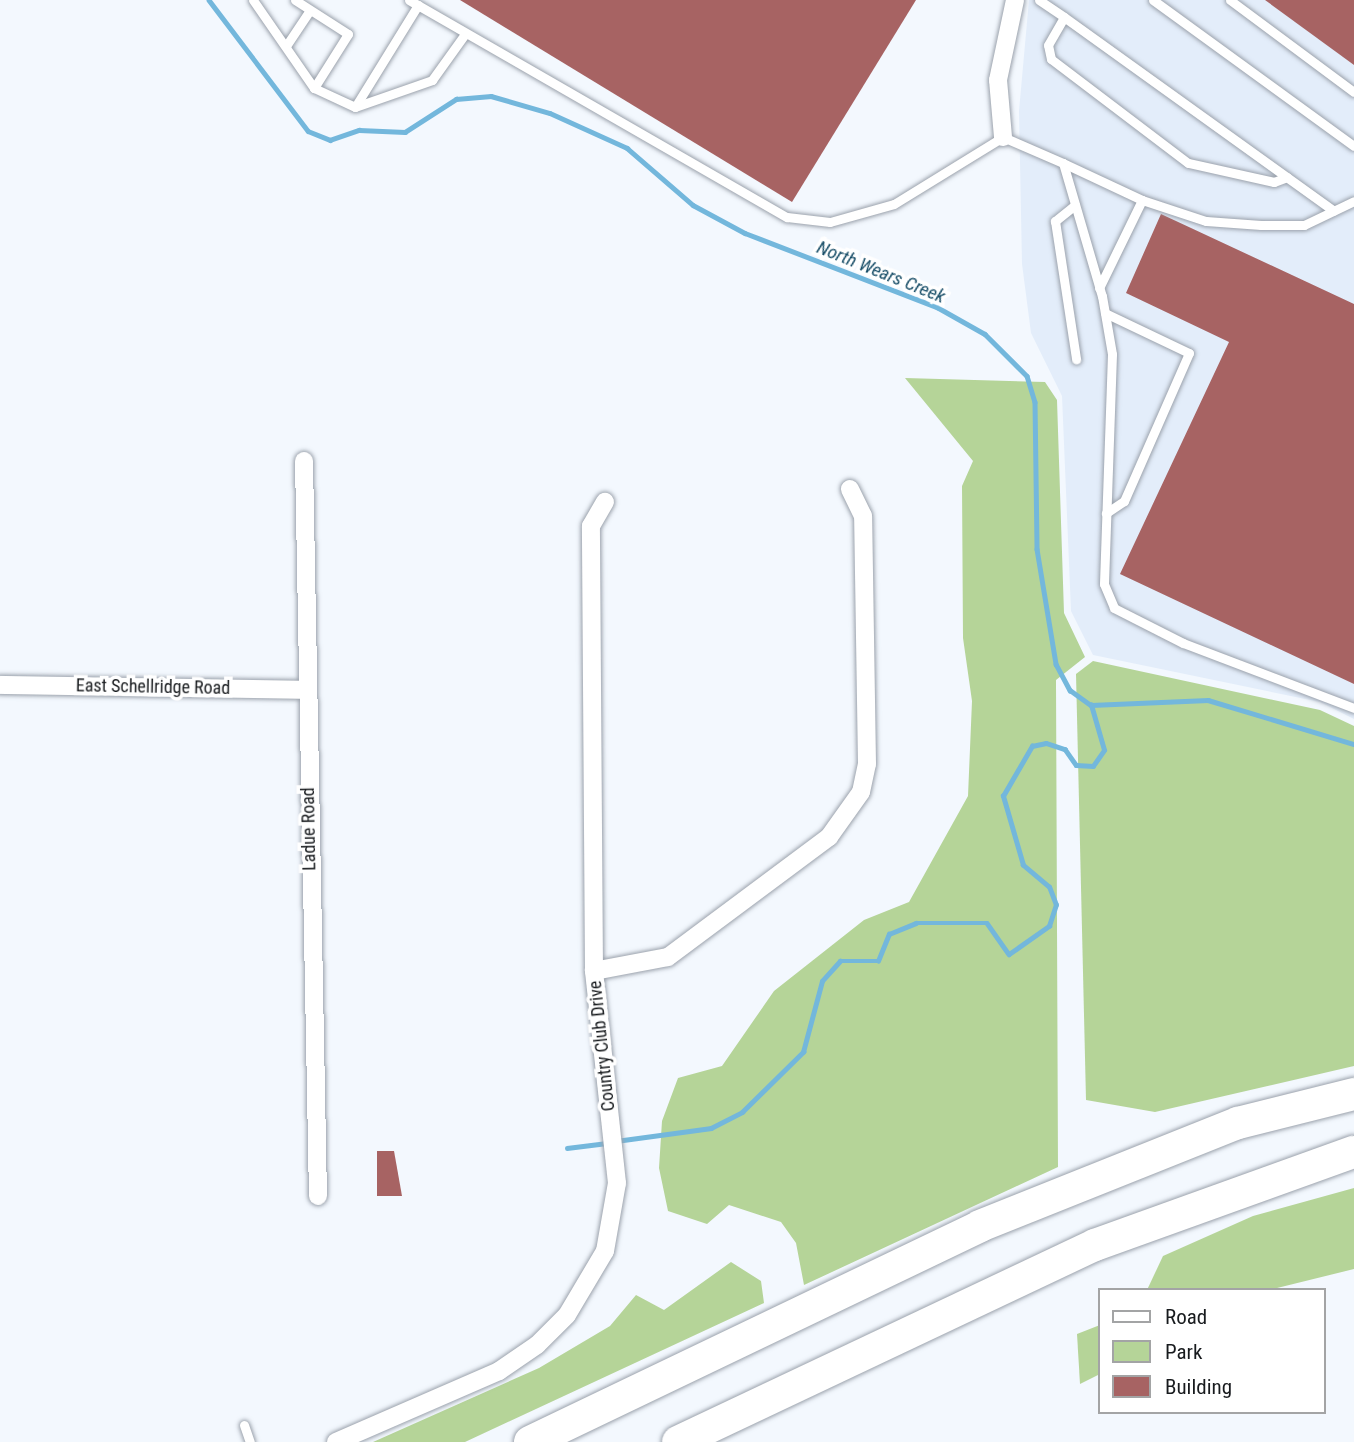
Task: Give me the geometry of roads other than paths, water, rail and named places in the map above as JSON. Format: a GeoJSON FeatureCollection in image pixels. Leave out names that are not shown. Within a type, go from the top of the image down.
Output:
{"type":"FeatureCollection","features":[{"type":"Feature","properties":{"kind":"highway"},"geometry":{"type":"LineString","coordinates":[[530,1442],[980,1226],[1238,1123],[1354,1094]]}},
{"type":"Feature","properties":{"kind":"highway"},"geometry":{"type":"LineString","coordinates":[[678,1442],[1095,1245],[1354,1152]]}},
{"type":"Feature","properties":{"kind":"street"},"geometry":{"type":"LineString","coordinates":[[1003,137],[998,79],[1015,0]]}},
{"type":"Feature","properties":{"kind":"street","name":"Ladue Road"},"geometry":{"type":"LineString","coordinates":[[304,461],[306,690],[318,1196]]}},
{"type":"Feature","properties":{"kind":"street"},"geometry":{"type":"LineString","coordinates":[[594,971],[668,957],[829,837],[861,792],[867,764],[863,516],[850,489]]}},
{"type":"Feature","properties":{"kind":"street","name":"Country Club Drive"},"geometry":{"type":"LineString","coordinates":[[336,1442],[499,1371],[567,1315],[605,1251],[615,1157],[594,971],[592,526],[605,502]]}},
{"type":"Feature","properties":{"kind":"street","name":"East Schellridge Road"},"geometry":{"type":"LineString","coordinates":[[0,685],[306,690]]}},
{"type":"Feature","properties":{"kind":"lane"},"geometry":{"type":"LineString","coordinates":[[295,0],[348,34],[314,88]]}},
{"type":"Feature","properties":{"kind":"lane"},"geometry":{"type":"LineString","coordinates":[[1039,0],[1334,211]]}},
{"type":"Feature","properties":{"kind":"lane"},"geometry":{"type":"LineString","coordinates":[[1153,0],[1354,146]]}},
{"type":"Feature","properties":{"kind":"lane"},"geometry":{"type":"LineString","coordinates":[[1230,0],[1354,92]]}},
{"type":"Feature","properties":{"kind":"lane"},"geometry":{"type":"LineString","coordinates":[[257,2],[314,88],[355,107],[432,80],[465,34]]}},
{"type":"Feature","properties":{"kind":"lane"},"geometry":{"type":"LineString","coordinates":[[355,107],[413,3],[787,216],[830,222],[894,204],[1003,137],[1142,200],[1206,221],[1304,225],[1354,201]]}},
{"type":"Feature","properties":{"kind":"lane"},"geometry":{"type":"LineString","coordinates":[[286,46],[310,10]]}},
{"type":"Feature","properties":{"kind":"lane"},"geometry":{"type":"LineString","coordinates":[[1064,17],[1048,45],[1051,59],[1188,163],[1274,182],[1287,177]]}},
{"type":"Feature","properties":{"kind":"lane"},"geometry":{"type":"LineString","coordinates":[[1063,163],[1099,288],[1112,354],[1104,584],[1114,608],[1183,643],[1354,708]]}},
{"type":"Feature","properties":{"kind":"lane"},"geometry":{"type":"LineString","coordinates":[[1099,288],[1142,200]]}},
{"type":"Feature","properties":{"kind":"lane"},"geometry":{"type":"LineString","coordinates":[[1075,205],[1055,221],[1076,359]]}},
{"type":"Feature","properties":{"kind":"lane"},"geometry":{"type":"LineString","coordinates":[[1105,313],[1189,353],[1124,501],[1107,513]]}},
{"type":"Feature","properties":{"kind":"lane"},"geometry":{"type":"LineString","coordinates":[[244,1425],[250,1442]]}},
{"type":"Feature","properties":{"kind":"waterway","name":"North Wears Creek"},"geometry":{"type":"LineString","coordinates":[[209,0],[308,131],[330,140],[359,130],[405,132],[456,99],[491,96],[550,113],[627,148],[693,205],[745,233],[937,307],[985,334],[1027,376],[1035,402],[1037,549],[1056,664],[1070,690],[1091,705],[1208,700],[1354,744]]}},
{"type":"Feature","properties":{"kind":"waterway"},"geometry":{"type":"LineString","coordinates":[[616,1141],[711,1128],[742,1112],[803,1052],[822,981],[840,961],[878,961],[889,934],[916,923],[987,923],[1009,954],[1049,926],[1056,905],[1049,887],[1023,865],[1003,796],[1032,746],[1046,743],[1065,749],[1076,765],[1093,766],[1104,750],[1091,705]]}},
{"type":"Feature","properties":{"kind":"waterway"},"geometry":{"type":"LineString","coordinates":[[567,1148],[607,1143]]}}]}
